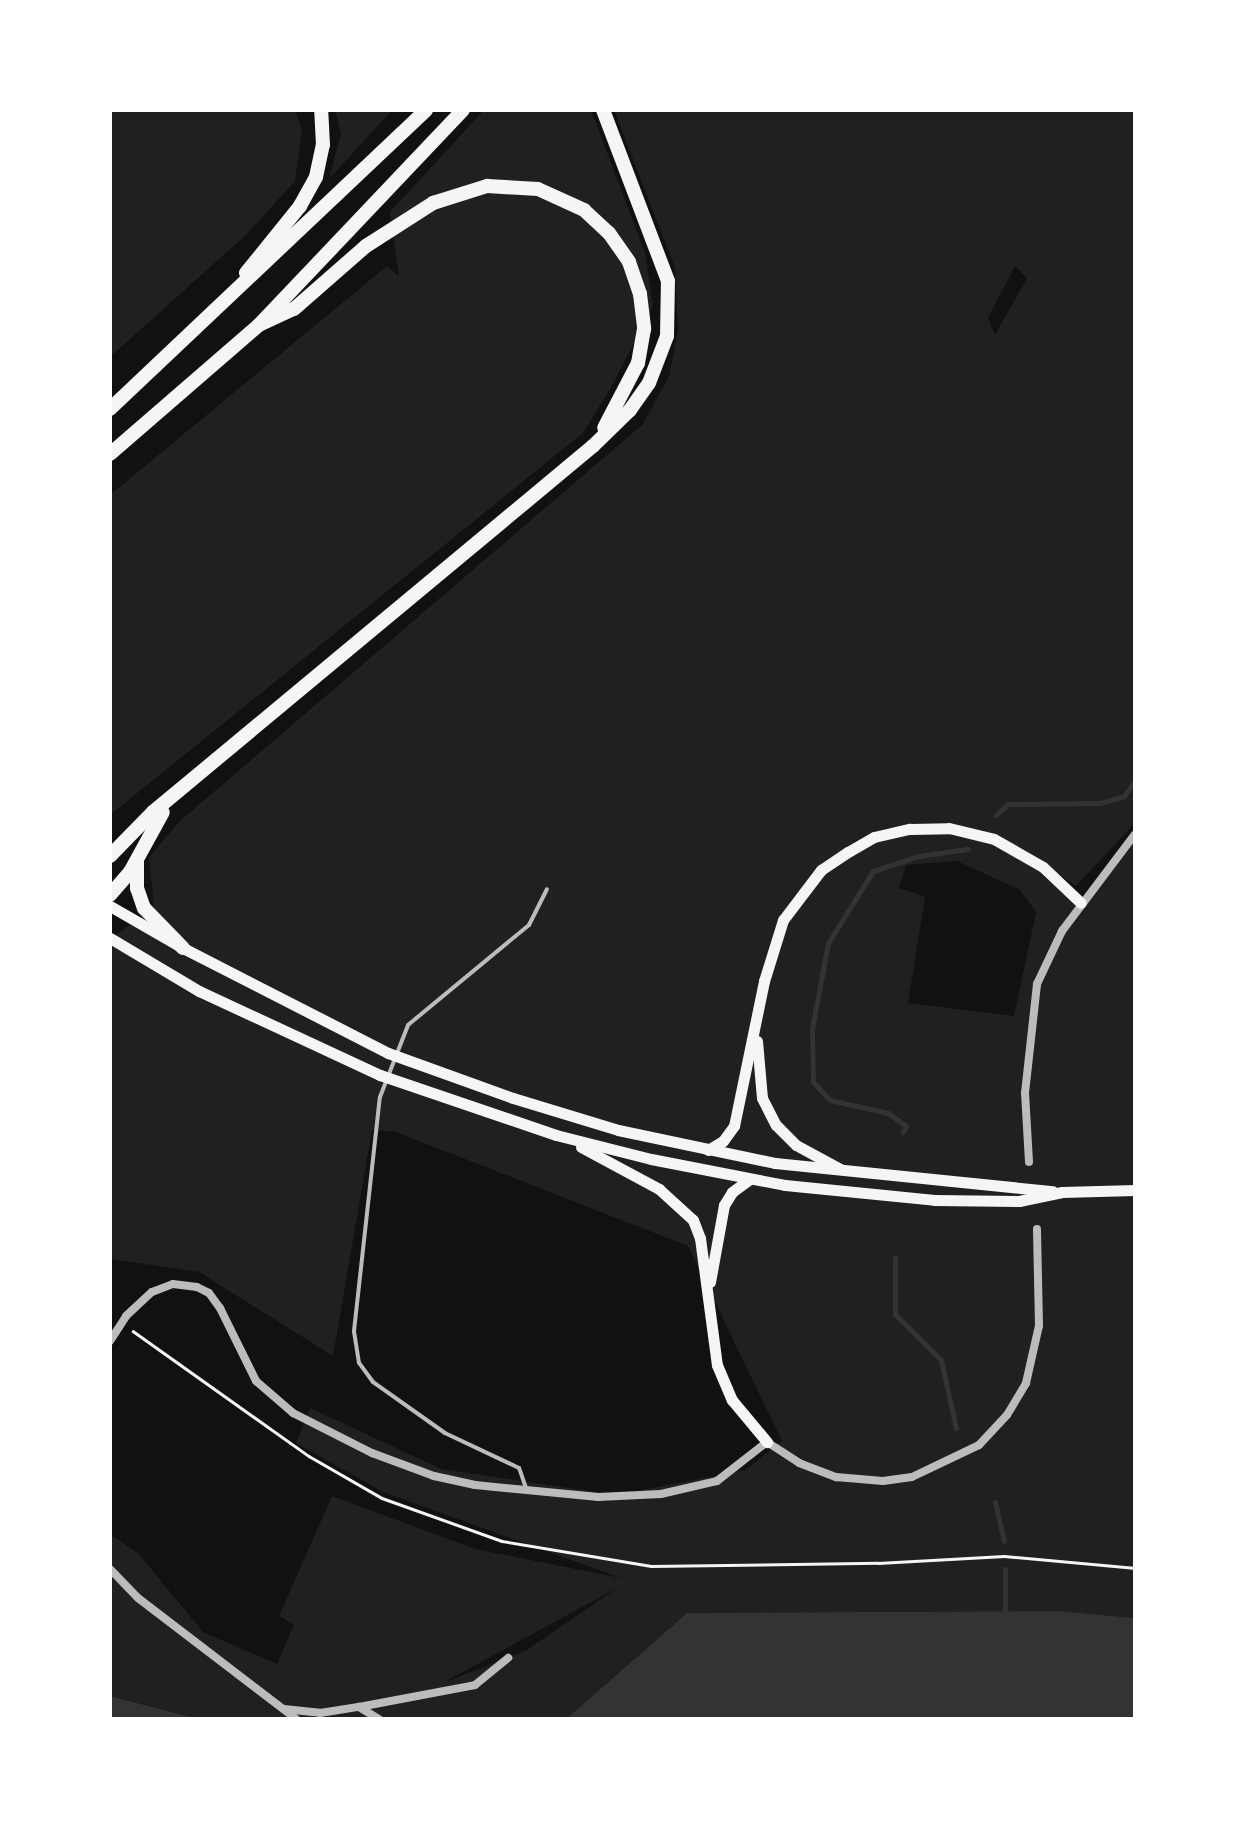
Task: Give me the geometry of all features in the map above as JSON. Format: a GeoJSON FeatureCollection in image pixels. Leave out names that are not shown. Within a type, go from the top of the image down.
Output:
{"type":"FeatureCollection","features":[{"type":"Feature","properties":{"kind":"highway"},"geometry":{"type":"LineString","coordinates":[[211,316],[308,192],[321,161],[321,110]]}},
{"type":"Feature","properties":{"kind":"highway"},"geometry":{"type":"LineString","coordinates":[[110,409],[426,110]]}},
{"type":"Feature","properties":{"kind":"highway"},"geometry":{"type":"LineString","coordinates":[[110,454],[259,325],[463,110]]}},
{"type":"Feature","properties":{"kind":"highway"},"geometry":{"type":"LineString","coordinates":[[110,856],[178,792],[592,446],[630,410],[650,383],[663,352],[670,318],[664,262],[602,110]]}},
{"type":"Feature","properties":{"kind":"highway"},"geometry":{"type":"LineString","coordinates":[[259,325],[294,309],[366,246],[433,203],[487,186],[521,186],[554,194],[584,210],[620,246],[636,278],[643,312],[642,346],[632,380],[592,446]]}},
{"type":"Feature","properties":{"kind":"highway"},"geometry":{"type":"LineString","coordinates":[[110,895],[137,860],[154,824],[178,792]]}},
{"type":"Feature","properties":{"kind":"highway"},"geometry":{"type":"LineString","coordinates":[[137,860],[137,888],[144,908],[183,948]]}},
{"type":"Feature","properties":{"kind":"main road"},"geometry":{"type":"LineString","coordinates":[[708,1150],[734,1126],[773,948],[799,893],[821,870],[874,837],[910,829],[949,828],[994,840],[1043,867],[1081,902]]}},
{"type":"Feature","properties":{"kind":"main road"},"geometry":{"type":"LineString","coordinates":[[110,906],[183,948],[388,1052],[513,1098],[708,1150],[846,1172],[1062,1192],[1135,1190]]}},
{"type":"Feature","properties":{"kind":"main road"},"geometry":{"type":"LineString","coordinates":[[110,938],[200,991],[380,1075],[556,1134],[750,1179],[916,1198],[1019,1201],[1062,1192]]}},
{"type":"Feature","properties":{"kind":"main road"},"geometry":{"type":"LineString","coordinates":[[757,1017],[758,1082],[776,1125],[796,1145],[846,1172]]}},
{"type":"Feature","properties":{"kind":"main road"},"geometry":{"type":"LineString","coordinates":[[556,1134],[631,1171],[680,1206],[700,1238],[711,1333],[724,1384],[748,1423],[768,1442]]}},
{"type":"Feature","properties":{"kind":"main road"},"geometry":{"type":"LineString","coordinates":[[708,1296],[724,1205],[732,1192],[750,1179]]}},
{"type":"Feature","properties":{"kind":"street"},"geometry":{"type":"LineString","coordinates":[[1030,1162],[1025,1093],[1037,984],[1046,958],[1081,902],[1135,834]]}},
{"type":"Feature","properties":{"kind":"street"},"geometry":{"type":"LineString","coordinates":[[110,1341],[126,1316],[152,1292],[173,1284],[197,1287],[209,1293],[220,1308],[256,1381],[293,1413],[335,1438],[434,1476],[525,1492],[598,1498],[661,1494],[717,1481],[768,1442],[799,1463],[836,1477],[882,1481],[912,1478],[979,1445],[1007,1415],[1026,1383],[1036,1353],[1041,1278],[1037,1229]]}},
{"type":"Feature","properties":{"kind":"street"},"geometry":{"type":"LineString","coordinates":[[110,1568],[138,1598],[296,1719]]}},
{"type":"Feature","properties":{"kind":"street"},"geometry":{"type":"LineString","coordinates":[[284,1709],[320,1713],[475,1685],[508,1658]]}},
{"type":"Feature","properties":{"kind":"street"},"geometry":{"type":"LineString","coordinates":[[359,1707],[379,1719]]}},
{"type":"Feature","properties":{"kind":"lane"},"geometry":{"type":"LineString","coordinates":[[525,1492],[518,1468],[445,1432],[373,1382],[359,1362],[354,1331],[380,1097],[408,1026],[529,926],[547,889]]}},
{"type":"Feature","properties":{"kind":"path"},"geometry":{"type":"LineString","coordinates":[[130,1328],[309,1456],[382,1498],[502,1541],[651,1566],[1004,1556],[1135,1568]]}},
{"type":"Feature","properties":{"kind":"shaded area"},"geometry":{"type":"Polygon","coordinates":[[[110,110],[295,110],[302,130],[295,181],[247,234],[110,357],[110,110]]]}},
{"type":"Feature","properties":{"kind":"shaded area"},"geometry":{"type":"Polygon","coordinates":[[[335,110],[392,110],[329,179],[341,134],[335,110]]]}},
{"type":"Feature","properties":{"kind":"shaded area"},"geometry":{"type":"Polygon","coordinates":[[[484,110],[591,110],[645,253],[653,306],[613,384],[583,433],[110,815],[110,495],[387,266],[399,276],[390,212],[484,110]]]}},
{"type":"Feature","properties":{"kind":"shaded area"},"geometry":{"type":"Polygon","coordinates":[[[614,110],[1135,110],[1135,823],[1076,886],[1052,870],[1083,898],[1135,841],[1135,1618],[1059,1611],[687,1613],[566,1719],[198,1719],[110,1696],[110,1534],[138,1553],[203,1632],[277,1664],[294,1625],[279,1616],[332,1496],[475,1549],[621,1578],[383,1492],[296,1443],[310,1408],[441,1469],[617,1495],[745,1470],[782,1441],[688,1246],[396,1132],[372,1130],[333,1356],[199,1272],[110,1259],[110,939],[154,908],[149,857],[181,820],[643,424],[669,376],[678,330],[675,268],[614,110]],[[1015,266],[988,318],[995,335],[1027,278],[1015,266]],[[957,861],[906,865],[899,888],[925,897],[908,1003],[1014,1016],[1036,912],[1020,890],[957,861]],[[617,1588],[448,1680],[527,1650],[617,1588]]]}},
{"type":"Feature","properties":{"kind":"shaded area"},"geometry":{"type":"Polygon","coordinates":[[[1059,1611],[1135,1618],[1135,1719],[566,1719],[687,1613],[1059,1611]]]}},
{"type":"Feature","properties":{"kind":"shaded area"},"geometry":{"type":"Polygon","coordinates":[[[110,1696],[198,1719],[110,1719],[110,1696]]]}},
{"type":"Feature","properties":{"kind":"waterway"},"geometry":{"type":"LineString","coordinates":[[996,815],[1008,804],[1100,803],[1124,796],[1135,781]]}},
{"type":"Feature","properties":{"kind":"waterway"},"geometry":{"type":"LineString","coordinates":[[903,1132],[906,1126],[888,1113],[830,1100],[813,1082],[812,1029],[828,943],[873,871],[919,856],[967,849]]}},
{"type":"Feature","properties":{"kind":"waterway"},"geometry":{"type":"LineString","coordinates":[[895,1258],[895,1314],[941,1360],[956,1428]]}},
{"type":"Feature","properties":{"kind":"waterway"},"geometry":{"type":"LineString","coordinates":[[995,1502],[1004,1541]]}},
{"type":"Feature","properties":{"kind":"waterway"},"geometry":{"type":"LineString","coordinates":[[1005,1569],[1005,1616]]}}]}
